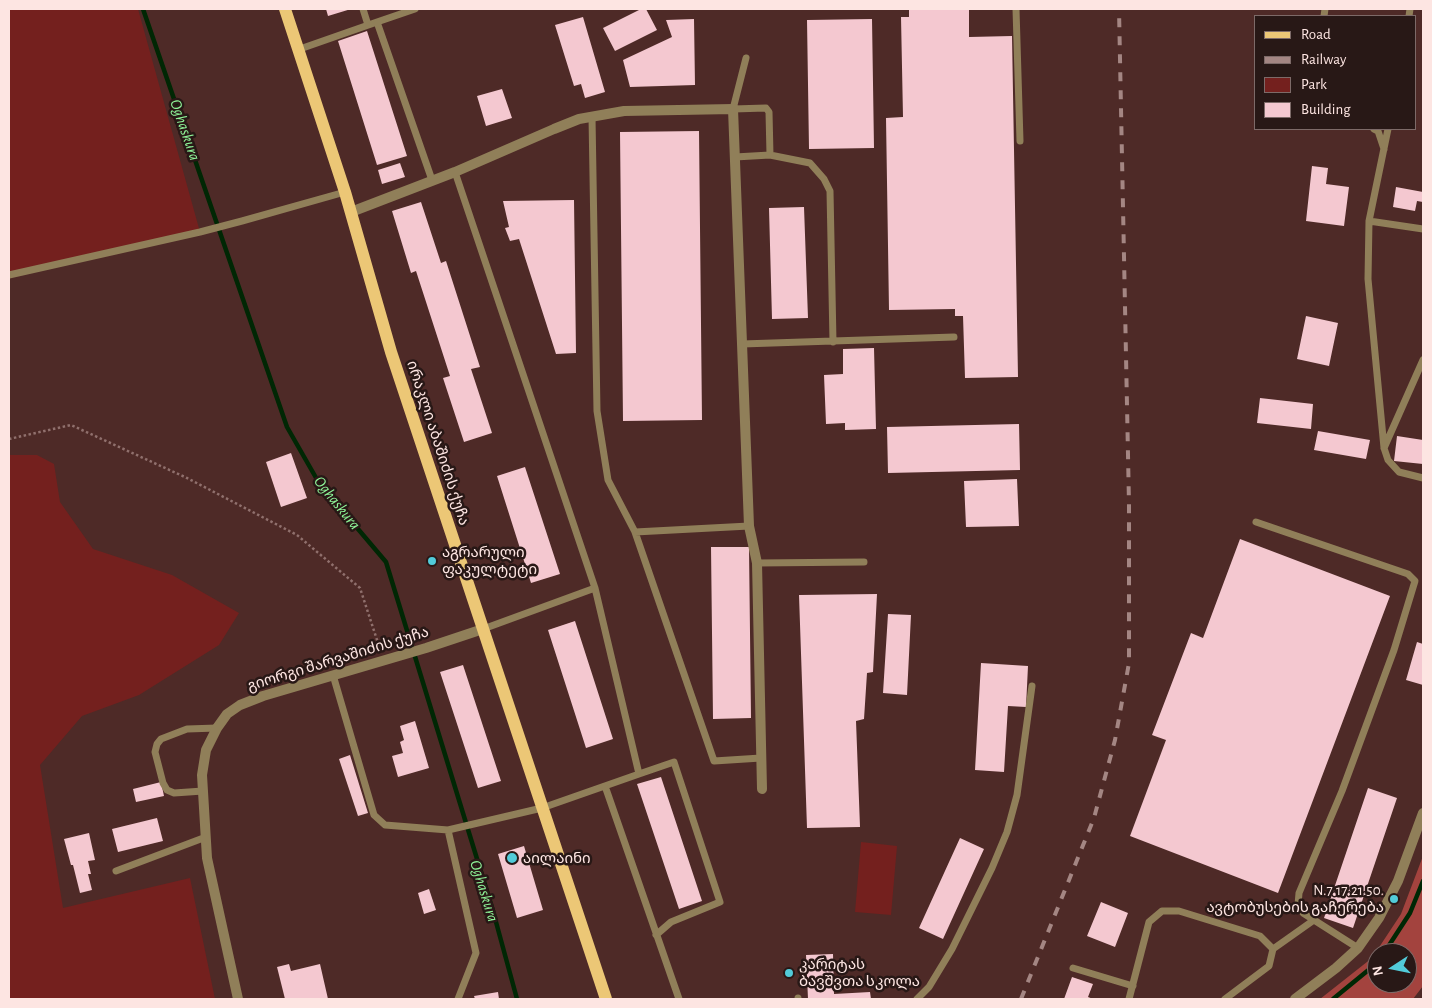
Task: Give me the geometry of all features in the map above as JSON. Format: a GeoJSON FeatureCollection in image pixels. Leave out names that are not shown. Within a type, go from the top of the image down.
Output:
{"type":"FeatureCollection","features":[{"type":"Feature","properties":{"kind":"main road","name":"ირაკლი აბაშიძის ქუჩა"},"geometry":{"type":"LineString","coordinates":[[285,9],[345,192],[391,352],[606,999]]}},
{"type":"Feature","properties":{"kind":"street"},"geometry":{"type":"LineString","coordinates":[[351,212],[455,172],[579,120],[624,111],[733,109],[749,526],[757,563],[762,789]]}},
{"type":"Feature","properties":{"kind":"street","name":"გიორგი შარვაშიძის ქუჩა"},"geometry":{"type":"LineString","coordinates":[[238,999],[208,858],[206,837],[202,775],[206,750],[217,728],[228,714],[240,705],[263,696],[426,648],[483,629]]}},
{"type":"Feature","properties":{"kind":"street"},"geometry":{"type":"LineString","coordinates":[[1295,999],[1336,968],[1358,948],[1379,918],[1398,881],[1423,813]]}},
{"type":"Feature","properties":{"kind":"lane"},"geometry":{"type":"LineString","coordinates":[[363,9],[368,25]]}},
{"type":"Feature","properties":{"kind":"lane"},"geometry":{"type":"LineString","coordinates":[[297,50],[415,9]]}},
{"type":"Feature","properties":{"kind":"lane"},"geometry":{"type":"LineString","coordinates":[[1016,9],[1020,141]]}},
{"type":"Feature","properties":{"kind":"lane"},"geometry":{"type":"LineString","coordinates":[[377,22],[432,180]]}},
{"type":"Feature","properties":{"kind":"lane"},"geometry":{"type":"LineString","coordinates":[[746,58],[733,109],[766,108],[769,112],[770,155]]}},
{"type":"Feature","properties":{"kind":"lane"},"geometry":{"type":"LineString","coordinates":[[592,117],[597,411],[608,480],[635,532],[714,760],[761,758]]}},
{"type":"Feature","properties":{"kind":"lane"},"geometry":{"type":"LineString","coordinates":[[1376,130],[1384,149]]}},
{"type":"Feature","properties":{"kind":"lane"},"geometry":{"type":"LineString","coordinates":[[1388,130],[1369,221],[1368,279],[1384,448],[1388,460],[1398,472],[1423,478]]}},
{"type":"Feature","properties":{"kind":"lane"},"geometry":{"type":"LineString","coordinates":[[735,157],[770,155],[810,163],[824,179],[830,191],[833,342]]}},
{"type":"Feature","properties":{"kind":"lane"},"geometry":{"type":"LineString","coordinates":[[455,172],[595,588],[639,774]]}},
{"type":"Feature","properties":{"kind":"lane"},"geometry":{"type":"LineString","coordinates":[[9,275],[200,232],[345,192]]}},
{"type":"Feature","properties":{"kind":"lane"},"geometry":{"type":"LineString","coordinates":[[1369,221],[1423,229]]}},
{"type":"Feature","properties":{"kind":"lane"},"geometry":{"type":"LineString","coordinates":[[742,344],[954,337]]}},
{"type":"Feature","properties":{"kind":"lane"},"geometry":{"type":"LineString","coordinates":[[1384,448],[1423,360]]}},
{"type":"Feature","properties":{"kind":"lane"},"geometry":{"type":"LineString","coordinates":[[1256,522],[1408,574],[1415,581],[1394,650],[1342,791],[1299,893],[1298,905],[1303,914],[1358,948]]}},
{"type":"Feature","properties":{"kind":"lane"},"geometry":{"type":"LineString","coordinates":[[635,532],[749,526]]}},
{"type":"Feature","properties":{"kind":"lane"},"geometry":{"type":"LineString","coordinates":[[757,563],[864,562]]}},
{"type":"Feature","properties":{"kind":"lane"},"geometry":{"type":"LineString","coordinates":[[483,629],[595,588]]}},
{"type":"Feature","properties":{"kind":"lane"},"geometry":{"type":"LineString","coordinates":[[333,675],[374,815],[385,826],[448,830],[542,808],[674,762],[720,902],[671,922],[656,935]]}},
{"type":"Feature","properties":{"kind":"lane"},"geometry":{"type":"LineString","coordinates":[[917,999],[928,987],[952,949],[992,868],[1007,832],[1017,795],[1032,686]]}},
{"type":"Feature","properties":{"kind":"lane"},"geometry":{"type":"LineString","coordinates":[[203,791],[174,793],[167,790],[162,783],[155,752],[157,744],[161,739],[187,729],[217,728]]}},
{"type":"Feature","properties":{"kind":"lane"},"geometry":{"type":"LineString","coordinates":[[605,786],[679,999]]}},
{"type":"Feature","properties":{"kind":"lane"},"geometry":{"type":"LineString","coordinates":[[448,830],[476,953],[458,999]]}},
{"type":"Feature","properties":{"kind":"lane"},"geometry":{"type":"LineString","coordinates":[[116,871],[206,837]]}},
{"type":"Feature","properties":{"kind":"lane"},"geometry":{"type":"LineString","coordinates":[[1129,999],[1149,922],[1162,912],[1179,911],[1260,936],[1273,949]]}},
{"type":"Feature","properties":{"kind":"lane"},"geometry":{"type":"LineString","coordinates":[[1225,999],[1269,966],[1273,949],[1314,920]]}},
{"type":"Feature","properties":{"kind":"lane"},"geometry":{"type":"LineString","coordinates":[[1073,968],[1133,986]]}},
{"type":"Feature","properties":{"kind":"path"},"geometry":{"type":"LineString","coordinates":[[9,439],[71,425],[187,478],[297,535],[360,588],[384,660]]}},
{"type":"Feature","properties":{"kind":"green space"},"geometry":{"type":"Polygon","coordinates":[[[9,9],[138,9],[200,232],[9,275],[9,9]]]}},
{"type":"Feature","properties":{"kind":"green space"},"geometry":{"type":"Polygon","coordinates":[[[9,455],[37,455],[54,464],[60,502],[93,549],[172,575],[239,613],[219,645],[139,695],[82,716],[40,765],[63,908],[190,878],[215,999],[9,999],[9,455]]]}},
{"type":"Feature","properties":{"kind":"green space"},"geometry":{"type":"Polygon","coordinates":[[[861,842],[897,846],[891,915],[855,912],[861,842]]]}},
{"type":"Feature","properties":{"kind":"shaded area"},"geometry":{"type":"Polygon","coordinates":[[[1423,856],[1423,986],[1413,999],[1320,999],[1367,962],[1367,993],[1417,993],[1417,943],[1382,943],[1401,914],[1423,856]]]}},
{"type":"Feature","properties":{"kind":"building"},"geometry":{"type":"Polygon","coordinates":[[[326,9],[351,9],[328,16],[326,9]]]}},
{"type":"Feature","properties":{"kind":"building"},"geometry":{"type":"Polygon","coordinates":[[[641,9],[646,9],[657,30],[615,51],[603,28],[641,9]]]}},
{"type":"Feature","properties":{"kind":"building"},"geometry":{"type":"Polygon","coordinates":[[[909,9],[969,9],[969,37],[1012,36],[1018,377],[965,378],[963,316],[955,316],[955,309],[889,310],[886,118],[903,117],[901,17],[909,17],[909,9]]]}},
{"type":"Feature","properties":{"kind":"building"},"geometry":{"type":"Polygon","coordinates":[[[583,17],[605,92],[585,98],[581,84],[574,86],[555,25],[583,17]]]}},
{"type":"Feature","properties":{"kind":"building"},"geometry":{"type":"Polygon","coordinates":[[[694,19],[695,85],[630,87],[623,60],[672,37],[666,20],[694,19]]]}},
{"type":"Feature","properties":{"kind":"building"},"geometry":{"type":"Polygon","coordinates":[[[872,19],[874,148],[809,149],[807,20],[872,19]]]}},
{"type":"Feature","properties":{"kind":"building"},"geometry":{"type":"Polygon","coordinates":[[[367,31],[407,156],[377,165],[338,41],[367,31]]]}},
{"type":"Feature","properties":{"kind":"building"},"geometry":{"type":"Polygon","coordinates":[[[502,89],[512,118],[486,126],[477,96],[502,89]]]}},
{"type":"Feature","properties":{"kind":"building"},"geometry":{"type":"Polygon","coordinates":[[[699,131],[702,420],[623,421],[620,132],[699,131]]]}},
{"type":"Feature","properties":{"kind":"building"},"geometry":{"type":"Polygon","coordinates":[[[400,163],[405,177],[382,184],[378,170],[400,163]]]}},
{"type":"Feature","properties":{"kind":"building"},"geometry":{"type":"Polygon","coordinates":[[[1312,166],[1328,168],[1326,184],[1349,187],[1344,226],[1306,221],[1312,166]]]}},
{"type":"Feature","properties":{"kind":"building"},"geometry":{"type":"Polygon","coordinates":[[[1396,187],[1423,192],[1423,202],[1417,201],[1415,211],[1393,207],[1396,187]]]}},
{"type":"Feature","properties":{"kind":"building"},"geometry":{"type":"Polygon","coordinates":[[[574,200],[576,353],[556,354],[519,239],[510,241],[505,228],[509,227],[503,201],[574,200]]]}},
{"type":"Feature","properties":{"kind":"building"},"geometry":{"type":"Polygon","coordinates":[[[421,202],[441,263],[446,261],[480,367],[471,369],[492,433],[464,442],[443,378],[450,376],[416,271],[411,273],[392,211],[421,202]]]}},
{"type":"Feature","properties":{"kind":"building"},"geometry":{"type":"Polygon","coordinates":[[[804,207],[808,318],[772,319],[769,208],[804,207]]]}},
{"type":"Feature","properties":{"kind":"building"},"geometry":{"type":"Polygon","coordinates":[[[1306,316],[1338,323],[1329,366],[1297,359],[1306,316]]]}},
{"type":"Feature","properties":{"kind":"building"},"geometry":{"type":"Polygon","coordinates":[[[874,348],[876,429],[845,430],[845,423],[826,424],[824,375],[843,374],[843,349],[874,348]]]}},
{"type":"Feature","properties":{"kind":"building"},"geometry":{"type":"Polygon","coordinates":[[[1260,398],[1313,404],[1311,429],[1257,423],[1260,398]]]}},
{"type":"Feature","properties":{"kind":"building"},"geometry":{"type":"Polygon","coordinates":[[[1019,424],[1020,470],[888,473],[887,427],[1019,424]]]}},
{"type":"Feature","properties":{"kind":"building"},"geometry":{"type":"Polygon","coordinates":[[[1318,431],[1370,440],[1366,459],[1314,450],[1318,431]]]}},
{"type":"Feature","properties":{"kind":"building"},"geometry":{"type":"Polygon","coordinates":[[[1397,436],[1423,440],[1423,464],[1394,461],[1397,436]]]}},
{"type":"Feature","properties":{"kind":"building"},"geometry":{"type":"Polygon","coordinates":[[[291,453],[307,498],[281,507],[266,462],[291,453]]]}},
{"type":"Feature","properties":{"kind":"building"},"geometry":{"type":"Polygon","coordinates":[[[525,467],[560,574],[531,583],[497,476],[525,467]]]}},
{"type":"Feature","properties":{"kind":"building"},"geometry":{"type":"Polygon","coordinates":[[[1017,479],[1019,526],[966,527],[964,481],[1017,479]]]}},
{"type":"Feature","properties":{"kind":"building"},"geometry":{"type":"Polygon","coordinates":[[[1240,539],[1390,596],[1278,893],[1130,836],[1166,740],[1152,735],[1191,633],[1203,638],[1240,539]]]}},
{"type":"Feature","properties":{"kind":"building"},"geometry":{"type":"Polygon","coordinates":[[[711,547],[749,547],[751,718],[713,719],[711,547]]]}},
{"type":"Feature","properties":{"kind":"building"},"geometry":{"type":"Polygon","coordinates":[[[877,594],[873,672],[867,673],[864,719],[856,721],[860,827],[807,828],[799,595],[877,594]]]}},
{"type":"Feature","properties":{"kind":"building"},"geometry":{"type":"Polygon","coordinates":[[[888,614],[911,615],[907,695],[883,693],[888,614]]]}},
{"type":"Feature","properties":{"kind":"building"},"geometry":{"type":"Polygon","coordinates":[[[575,621],[613,739],[586,748],[548,630],[575,621]]]}},
{"type":"Feature","properties":{"kind":"building"},"geometry":{"type":"Polygon","coordinates":[[[1417,642],[1423,644],[1423,685],[1406,680],[1417,642]]]}},
{"type":"Feature","properties":{"kind":"building"},"geometry":{"type":"Polygon","coordinates":[[[981,663],[1028,666],[1026,707],[1008,706],[1004,772],[975,770],[981,663]]]}},
{"type":"Feature","properties":{"kind":"building"},"geometry":{"type":"Polygon","coordinates":[[[463,665],[501,781],[478,788],[440,672],[463,665]]]}},
{"type":"Feature","properties":{"kind":"building"},"geometry":{"type":"Polygon","coordinates":[[[415,721],[429,768],[398,777],[392,756],[403,753],[400,742],[404,740],[400,726],[415,721]]]}},
{"type":"Feature","properties":{"kind":"building"},"geometry":{"type":"Polygon","coordinates":[[[350,755],[368,813],[358,816],[339,759],[350,755]]]}},
{"type":"Feature","properties":{"kind":"building"},"geometry":{"type":"Polygon","coordinates":[[[661,777],[702,901],[679,909],[637,784],[661,777]]]}},
{"type":"Feature","properties":{"kind":"building"},"geometry":{"type":"Polygon","coordinates":[[[161,782],[164,796],[136,802],[133,789],[161,782]]]}},
{"type":"Feature","properties":{"kind":"building"},"geometry":{"type":"Polygon","coordinates":[[[1368,788],[1397,798],[1353,928],[1324,918],[1368,788]]]}},
{"type":"Feature","properties":{"kind":"building"},"geometry":{"type":"Polygon","coordinates":[[[157,818],[163,841],[118,852],[112,829],[157,818]]]}},
{"type":"Feature","properties":{"kind":"building"},"geometry":{"type":"Polygon","coordinates":[[[89,833],[95,860],[88,861],[91,874],[88,874],[92,890],[80,893],[64,839],[89,833]]]}},
{"type":"Feature","properties":{"kind":"building"},"geometry":{"type":"Polygon","coordinates":[[[960,838],[984,849],[943,939],[919,928],[960,838]]]}},
{"type":"Feature","properties":{"kind":"building"},"geometry":{"type":"Polygon","coordinates":[[[524,846],[543,910],[517,918],[498,854],[524,846]]]}},
{"type":"Feature","properties":{"kind":"building"},"geometry":{"type":"Polygon","coordinates":[[[429,889],[436,910],[424,914],[418,893],[429,889]]]}},
{"type":"Feature","properties":{"kind":"building"},"geometry":{"type":"Polygon","coordinates":[[[1101,902],[1128,913],[1115,947],[1087,936],[1101,902]]]}},
{"type":"Feature","properties":{"kind":"building"},"geometry":{"type":"Polygon","coordinates":[[[833,954],[834,994],[870,992],[871,999],[808,999],[806,955],[833,954]]]}},
{"type":"Feature","properties":{"kind":"building"},"geometry":{"type":"Polygon","coordinates":[[[289,964],[291,971],[320,964],[328,999],[285,999],[277,967],[289,964]]]}},
{"type":"Feature","properties":{"kind":"building"},"geometry":{"type":"Polygon","coordinates":[[[1072,977],[1093,984],[1088,997],[1093,999],[1064,999],[1072,977]]]}},
{"type":"Feature","properties":{"kind":"building"},"geometry":{"type":"Polygon","coordinates":[[[498,992],[499,999],[475,999],[474,996],[498,992]]]}},
{"type":"Feature","properties":{"kind":"waterway","name":"Oghaskura"},"geometry":{"type":"LineString","coordinates":[[143,9],[287,427],[319,483],[386,562],[493,911],[517,999]]}},
{"type":"Feature","properties":{"kind":"waterway"},"geometry":{"type":"LineString","coordinates":[[1390,943],[1410,913],[1423,881]]}},
{"type":"Feature","properties":{"kind":"waterway"},"geometry":{"type":"LineString","coordinates":[[1333,999],[1367,971]]}},
{"type":"Feature","properties":{"kind":"railway"},"geometry":{"type":"LineString","coordinates":[[1021,999],[1094,818],[1115,740],[1129,663],[1129,504],[1119,9]]}},
{"type":"Feature","properties":{"kind":"place","name":"აგრარული ფაკულტეტი"},"geometry":{"type":"Point","coordinates":[432,561]}},
{"type":"Feature","properties":{"kind":"place","name":"აილაინი"},"geometry":{"type":"Point","coordinates":[512,858]}},
{"type":"Feature","properties":{"kind":"place","name":"N.7.17.21.50. ავტობუსების გაჩერება"},"geometry":{"type":"Point","coordinates":[1394,899]}},
{"type":"Feature","properties":{"kind":"place","name":"კარიტას ბავშვთა სკოლა"},"geometry":{"type":"Point","coordinates":[789,973]}}]}
